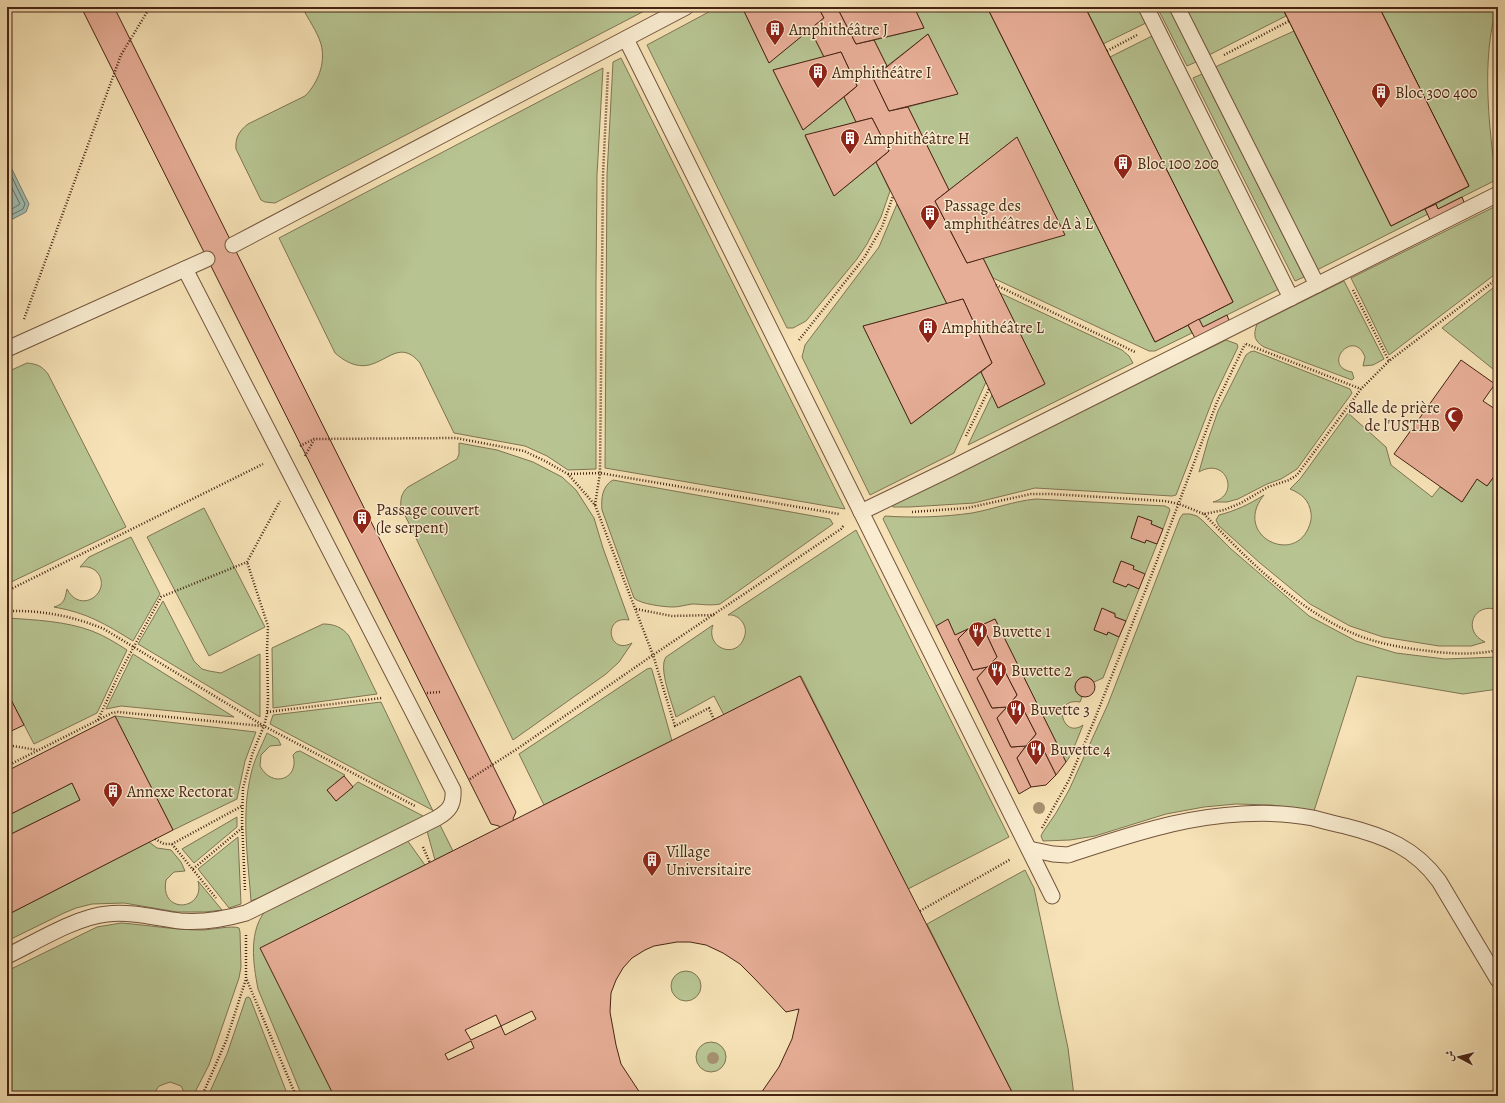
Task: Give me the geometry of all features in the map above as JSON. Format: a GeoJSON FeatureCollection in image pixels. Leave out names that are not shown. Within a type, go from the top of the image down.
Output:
{"type":"FeatureCollection","features":[{"type":"Feature","properties":{"kind":"lane"},"geometry":{"type":"LineString","coordinates":[[233,245],[686,7]]}},
{"type":"Feature","properties":{"kind":"lane"},"geometry":{"type":"LineString","coordinates":[[1146,7],[1291,298]]}},
{"type":"Feature","properties":{"kind":"lane"},"geometry":{"type":"LineString","coordinates":[[1177,7],[1317,285]]}},
{"type":"Feature","properties":{"kind":"lane"},"geometry":{"type":"LineString","coordinates":[[626,39],[1052,896]]}},
{"type":"Feature","properties":{"kind":"lane"},"geometry":{"type":"LineString","coordinates":[[861,512],[950,469],[1498,194]]}},
{"type":"Feature","properties":{"kind":"lane"},"geometry":{"type":"LineString","coordinates":[[10,347],[186,270],[207,259]]}},
{"type":"Feature","properties":{"kind":"lane"},"geometry":{"type":"LineString","coordinates":[[7,956],[85,918],[108,913],[198,921],[239,915],[437,818],[449,810],[452,804],[453,790],[186,270]]}},
{"type":"Feature","properties":{"kind":"lane"},"geometry":{"type":"LineString","coordinates":[[1029,849],[1053,854],[1068,855],[1171,824],[1227,815],[1262,814],[1305,817],[1359,830],[1407,849],[1430,869],[1498,980]]}},
{"type":"Feature","properties":{"kind":"path"},"geometry":{"type":"LineString","coordinates":[[10,347],[121,55],[150,7]]}},
{"type":"Feature","properties":{"kind":"path"},"geometry":{"type":"LineString","coordinates":[[1206,64],[1289,22]]}},
{"type":"Feature","properties":{"kind":"path"},"geometry":{"type":"LineString","coordinates":[[1107,51],[1155,25]]}},
{"type":"Feature","properties":{"kind":"path"},"geometry":{"type":"LineString","coordinates":[[1498,31],[1495,89],[1498,143]]}},
{"type":"Feature","properties":{"kind":"path"},"geometry":{"type":"LineString","coordinates":[[595,505],[600,473],[602,174],[609,48]]}},
{"type":"Feature","properties":{"kind":"path"},"geometry":{"type":"LineString","coordinates":[[784,357],[864,258],[882,227],[893,196]]}},
{"type":"Feature","properties":{"kind":"path"},"geometry":{"type":"LineString","coordinates":[[1343,272],[1389,361]]}},
{"type":"Feature","properties":{"kind":"path"},"geometry":{"type":"LineString","coordinates":[[1204,514],[1224,510],[1241,503],[1268,487],[1289,480],[1297,475],[1361,389],[1389,361],[1498,278]]}},
{"type":"Feature","properties":{"kind":"path"},"geometry":{"type":"LineString","coordinates":[[996,286],[1140,355],[1148,370]]}},
{"type":"Feature","properties":{"kind":"path"},"geometry":{"type":"LineString","coordinates":[[1238,325],[1246,344],[1361,389]]}},
{"type":"Feature","properties":{"kind":"path"},"geometry":{"type":"LineString","coordinates":[[920,911],[1029,849],[1068,780],[1094,721],[1179,504],[1217,402],[1246,344]]}},
{"type":"Feature","properties":{"kind":"path"},"geometry":{"type":"LineString","coordinates":[[950,469],[989,389]]}},
{"type":"Feature","properties":{"kind":"path"},"geometry":{"type":"LineString","coordinates":[[7,591],[314,439],[456,438],[524,451],[568,474],[595,505],[653,655],[674,726],[709,708],[714,720]]}},
{"type":"Feature","properties":{"kind":"path"},"geometry":{"type":"LineString","coordinates":[[568,474],[600,473],[843,515]]}},
{"type":"Feature","properties":{"kind":"path"},"geometry":{"type":"LineString","coordinates":[[910,512],[967,508],[1030,494],[1165,501],[1179,504],[1204,514],[1227,538],[1283,590],[1318,615],[1350,632],[1380,642],[1410,649],[1461,653],[1498,650]]}},
{"type":"Feature","properties":{"kind":"path"},"geometry":{"type":"LineString","coordinates":[[453,790],[523,745],[653,655],[842,529],[845,523]]}},
{"type":"Feature","properties":{"kind":"path"},"geometry":{"type":"LineString","coordinates":[[98,720],[134,647],[161,597],[247,562],[268,626],[267,712],[264,726],[253,752],[246,777],[242,806],[239,915],[246,978],[296,1096]]}},
{"type":"Feature","properties":{"kind":"path"},"geometry":{"type":"LineString","coordinates":[[635,609],[672,616],[714,615]]}},
{"type":"Feature","properties":{"kind":"path"},"geometry":{"type":"LineString","coordinates":[[7,611],[21,610],[65,616],[86,621],[104,629],[264,726],[437,818]]}},
{"type":"Feature","properties":{"kind":"path"},"geometry":{"type":"LineString","coordinates":[[267,712],[440,692]]}},
{"type":"Feature","properties":{"kind":"path"},"geometry":{"type":"LineString","coordinates":[[7,766],[112,713],[123,711],[264,726]]}},
{"type":"Feature","properties":{"kind":"path"},"geometry":{"type":"LineString","coordinates":[[7,745],[37,750]]}},
{"type":"Feature","properties":{"kind":"path"},"geometry":{"type":"LineString","coordinates":[[155,839],[164,844],[172,844],[242,806]]}},
{"type":"Feature","properties":{"kind":"path"},"geometry":{"type":"LineString","coordinates":[[193,869],[242,828]]}},
{"type":"Feature","properties":{"kind":"path"},"geometry":{"type":"LineString","coordinates":[[172,844],[193,869],[239,915]]}},
{"type":"Feature","properties":{"kind":"path"},"geometry":{"type":"LineString","coordinates":[[202,1096],[226,1041],[246,978]]}},
{"type":"Feature","properties":{"kind":"green space"},"geometry":{"type":"Polygon","coordinates":[[[302,7],[652,7],[275,203],[265,202],[261,200],[236,149],[236,141],[242,129],[248,124],[305,96],[310,91],[317,79],[322,65],[321,44],[302,7]]]}},
{"type":"Feature","properties":{"kind":"green space"},"geometry":{"type":"Polygon","coordinates":[[[718,7],[742,7],[769,63],[810,29],[824,57],[773,70],[803,130],[844,97],[856,122],[805,136],[834,196],[876,162],[890,191],[881,217],[867,244],[857,259],[806,321],[793,328],[787,328],[647,45],[718,7]]]}},
{"type":"Feature","properties":{"kind":"green space"},"geometry":{"type":"Polygon","coordinates":[[[914,7],[987,7],[1192,333],[1155,351],[1149,351],[993,278],[983,258],[1016,138],[949,190],[908,107],[957,94],[928,34],[887,66],[874,40],[924,28],[914,7]]]}},
{"type":"Feature","properties":{"kind":"green space"},"geometry":{"type":"Polygon","coordinates":[[[1085,7],[1140,7],[1148,22],[1103,44],[1085,7]]]}},
{"type":"Feature","properties":{"kind":"green space"},"geometry":{"type":"Polygon","coordinates":[[[1157,7],[1169,7],[1196,62],[1187,66],[1157,7]]]}},
{"type":"Feature","properties":{"kind":"green space"},"geometry":{"type":"Polygon","coordinates":[[[1185,7],[1282,7],[1286,16],[1209,55],[1185,7]]]}},
{"type":"Feature","properties":{"kind":"green space"},"geometry":{"type":"Polygon","coordinates":[[[1379,7],[1497,7],[1489,48],[1488,70],[1489,115],[1496,180],[1438,209],[1436,204],[1469,186],[1379,7]]]}},
{"type":"Feature","properties":{"kind":"green space"},"geometry":{"type":"Polygon","coordinates":[[[1294,31],[1391,225],[1425,209],[1428,214],[1317,270],[1215,67],[1294,31]]]}},
{"type":"Feature","properties":{"kind":"green space"},"geometry":{"type":"Polygon","coordinates":[[[1154,35],[1281,288],[1203,327],[1199,319],[1233,302],[1110,57],[1154,35]]]}},
{"type":"Feature","properties":{"kind":"green space"},"geometry":{"type":"Polygon","coordinates":[[[621,58],[845,509],[605,468],[607,175],[613,62],[621,58]]]}},
{"type":"Feature","properties":{"kind":"green space"},"geometry":{"type":"Polygon","coordinates":[[[603,68],[597,175],[596,469],[568,470],[547,456],[525,446],[454,433],[420,363],[413,356],[401,352],[376,363],[359,366],[346,361],[335,353],[279,238],[603,68]]]}},
{"type":"Feature","properties":{"kind":"green space"},"geometry":{"type":"Polygon","coordinates":[[[1202,74],[1304,277],[1295,281],[1193,78],[1202,74]]]}},
{"type":"Feature","properties":{"kind":"green space"},"geometry":{"type":"Polygon","coordinates":[[[897,204],[947,304],[863,326],[911,424],[981,372],[986,382],[954,453],[870,495],[802,357],[805,345],[879,247],[897,204]]]}},
{"type":"Feature","properties":{"kind":"green space"},"geometry":{"type":"Polygon","coordinates":[[[1498,205],[1498,272],[1389,355],[1351,278],[1498,205]]]}},
{"type":"Feature","properties":{"kind":"green space"},"geometry":{"type":"Polygon","coordinates":[[[1344,281],[1384,359],[1373,365],[1363,366],[1365,357],[1360,349],[1354,346],[1348,347],[1342,351],[1339,357],[1339,363],[1343,368],[1352,372],[1354,378],[1352,380],[1264,347],[1256,340],[1255,331],[1257,324],[1344,281]]]}},
{"type":"Feature","properties":{"kind":"green space"},"geometry":{"type":"Polygon","coordinates":[[[1498,284],[1498,373],[1442,328],[1498,284]]]}},
{"type":"Feature","properties":{"kind":"green space"},"geometry":{"type":"Polygon","coordinates":[[[1000,293],[1122,350],[1129,356],[1133,363],[968,445],[992,395],[998,408],[1045,384],[1000,293]]]}},
{"type":"Feature","properties":{"kind":"green space"},"geometry":{"type":"Polygon","coordinates":[[[1226,340],[1237,344],[1238,347],[1213,399],[1176,495],[1035,488],[974,503],[909,507],[893,507],[892,505],[1226,340]]]}},
{"type":"Feature","properties":{"kind":"green space"},"geometry":{"type":"Polygon","coordinates":[[[1254,351],[1350,389],[1352,393],[1297,469],[1281,479],[1267,484],[1238,499],[1227,502],[1213,502],[1222,498],[1226,492],[1228,485],[1227,478],[1217,469],[1209,468],[1199,472],[1218,411],[1246,355],[1254,351]]]}},
{"type":"Feature","properties":{"kind":"green space"},"geometry":{"type":"Polygon","coordinates":[[[27,363],[39,366],[48,374],[126,527],[7,584],[7,372],[27,363]]]}},
{"type":"Feature","properties":{"kind":"green space"},"geometry":{"type":"Polygon","coordinates":[[[1348,413],[1386,447],[1391,465],[1432,497],[1440,487],[1462,502],[1477,479],[1487,486],[1498,471],[1498,610],[1490,608],[1482,610],[1477,613],[1472,625],[1478,637],[1485,642],[1471,646],[1439,646],[1383,637],[1350,626],[1310,604],[1260,563],[1219,526],[1216,520],[1219,515],[1242,507],[1264,495],[1256,509],[1255,521],[1259,532],[1267,540],[1277,544],[1288,545],[1299,540],[1308,529],[1311,520],[1311,513],[1307,501],[1298,493],[1290,489],[1300,479],[1348,413]]]}},
{"type":"Feature","properties":{"kind":"green space"},"geometry":{"type":"Polygon","coordinates":[[[459,443],[497,450],[533,462],[562,477],[576,490],[594,518],[603,548],[629,620],[620,620],[615,623],[612,629],[611,634],[613,640],[618,644],[624,646],[632,643],[619,662],[606,674],[513,740],[401,507],[402,496],[408,487],[457,459],[459,454],[459,443]]]}},
{"type":"Feature","properties":{"kind":"green space"},"geometry":{"type":"Polygon","coordinates":[[[613,480],[830,519],[833,524],[720,604],[692,604],[673,607],[652,605],[634,598],[602,510],[602,497],[604,489],[613,480]]]}},
{"type":"Feature","properties":{"kind":"green space"},"geometry":{"type":"Polygon","coordinates":[[[1036,499],[1165,506],[1170,510],[1163,529],[1151,524],[1152,521],[1138,517],[1131,538],[1145,543],[1146,540],[1157,544],[1145,574],[1133,569],[1134,566],[1121,561],[1113,582],[1126,587],[1128,584],[1139,589],[1126,621],[1115,617],[1115,613],[1102,609],[1094,630],[1107,635],[1108,632],[1119,637],[1103,678],[1094,682],[1090,678],[1085,677],[1078,680],[1075,684],[1075,689],[1082,697],[1080,702],[1071,702],[1065,706],[1063,717],[1065,723],[1070,727],[1076,728],[1083,725],[1071,755],[1066,762],[995,619],[955,635],[948,620],[936,626],[883,519],[885,516],[929,517],[972,513],[1020,501],[1036,499]]]}},
{"type":"Feature","properties":{"kind":"green space"},"geometry":{"type":"Polygon","coordinates":[[[204,508],[265,627],[209,656],[147,537],[204,508]]]}},
{"type":"Feature","properties":{"kind":"green space"},"geometry":{"type":"Polygon","coordinates":[[[1183,514],[1197,516],[1202,520],[1231,549],[1309,616],[1356,641],[1396,653],[1445,659],[1498,657],[1498,689],[1463,694],[1357,676],[1314,811],[1272,805],[1236,804],[1204,807],[1166,814],[1095,836],[1070,840],[1043,841],[1041,836],[1069,790],[1108,704],[1180,518],[1183,514]]]}},
{"type":"Feature","properties":{"kind":"green space"},"geometry":{"type":"Polygon","coordinates":[[[856,530],[1009,837],[908,889],[801,676],[724,715],[714,696],[676,717],[665,677],[664,662],[666,657],[713,625],[713,640],[717,645],[729,650],[740,645],[745,634],[744,625],[737,617],[728,615],[856,530]]]}},
{"type":"Feature","properties":{"kind":"green space"},"geometry":{"type":"Polygon","coordinates":[[[131,537],[160,594],[133,641],[105,624],[87,616],[66,609],[54,607],[58,606],[65,598],[67,589],[73,597],[80,600],[93,598],[98,593],[101,586],[101,579],[97,572],[93,569],[80,567],[89,557],[131,537]]]}},
{"type":"Feature","properties":{"kind":"green space"},"geometry":{"type":"Polygon","coordinates":[[[163,601],[194,661],[202,669],[221,673],[260,654],[260,717],[138,644],[163,601]]]}},
{"type":"Feature","properties":{"kind":"green space"},"geometry":{"type":"Polygon","coordinates":[[[7,618],[71,625],[101,635],[127,650],[97,713],[34,744],[7,692],[7,618]]]}},
{"type":"Feature","properties":{"kind":"green space"},"geometry":{"type":"Polygon","coordinates":[[[323,624],[338,627],[344,630],[349,636],[377,694],[273,708],[272,648],[323,624]]]}},
{"type":"Feature","properties":{"kind":"green space"},"geometry":{"type":"Polygon","coordinates":[[[133,654],[234,717],[121,706],[106,709],[133,654]]]}},
{"type":"Feature","properties":{"kind":"green space"},"geometry":{"type":"Polygon","coordinates":[[[651,668],[672,741],[544,805],[519,754],[647,669],[651,668]]]}},
{"type":"Feature","properties":{"kind":"green space"},"geometry":{"type":"Polygon","coordinates":[[[381,702],[433,810],[270,724],[273,715],[381,702]]]}},
{"type":"Feature","properties":{"kind":"green space"},"geometry":{"type":"Polygon","coordinates":[[[115,716],[256,732],[245,761],[237,799],[173,830],[115,716]]]}},
{"type":"Feature","properties":{"kind":"green space"},"geometry":{"type":"Polygon","coordinates":[[[267,733],[278,739],[281,745],[270,746],[261,755],[260,766],[265,773],[271,777],[278,779],[289,775],[294,763],[293,755],[300,751],[345,775],[327,790],[336,801],[358,782],[423,816],[423,818],[274,892],[251,901],[246,837],[246,805],[252,769],[267,733]]]}},
{"type":"Feature","properties":{"kind":"green space"},"geometry":{"type":"Polygon","coordinates":[[[72,783],[80,800],[7,836],[7,816],[72,783]]]}},
{"type":"Feature","properties":{"kind":"green space"},"geometry":{"type":"Polygon","coordinates":[[[237,817],[237,827],[194,863],[182,849],[237,817]]]}},
{"type":"Feature","properties":{"kind":"green space"},"geometry":{"type":"Polygon","coordinates":[[[440,825],[453,851],[435,860],[427,831],[440,825]]]}},
{"type":"Feature","properties":{"kind":"green space"},"geometry":{"type":"Polygon","coordinates":[[[238,837],[241,904],[229,908],[198,869],[238,837]]]}},
{"type":"Feature","properties":{"kind":"green space"},"geometry":{"type":"Polygon","coordinates":[[[407,840],[425,865],[335,1096],[302,1096],[258,989],[254,958],[254,937],[261,917],[267,909],[407,840]]]}},
{"type":"Feature","properties":{"kind":"green space"},"geometry":{"type":"Polygon","coordinates":[[[149,842],[157,848],[171,850],[181,862],[185,871],[174,872],[166,880],[166,891],[169,899],[175,904],[182,905],[190,903],[199,891],[198,881],[222,910],[205,912],[177,912],[124,903],[92,904],[64,913],[7,941],[7,915],[149,842]]]}},
{"type":"Feature","properties":{"kind":"green space"},"geometry":{"type":"Polygon","coordinates":[[[1025,870],[1034,888],[1068,1048],[1074,1096],[1014,1096],[927,924],[1025,870]]]}},
{"type":"Feature","properties":{"kind":"green space"},"geometry":{"type":"Polygon","coordinates":[[[121,923],[192,930],[232,927],[239,928],[241,967],[239,978],[209,1065],[194,1094],[192,1096],[186,1096],[181,1086],[170,1082],[159,1086],[152,1096],[7,1096],[7,971],[97,927],[121,923]]]}},
{"type":"Feature","properties":{"kind":"green space"},"geometry":{"type":"Polygon","coordinates":[[[686,971],[697,975],[701,986],[697,997],[686,1001],[675,997],[671,986],[675,975],[686,971]]]}},
{"type":"Feature","properties":{"kind":"green space"},"geometry":{"type":"Polygon","coordinates":[[[246,998],[250,998],[288,1096],[208,1096],[227,1054],[246,998]]]}},
{"type":"Feature","properties":{"kind":"green space"},"geometry":{"type":"Polygon","coordinates":[[[711,1042],[722,1046],[726,1057],[722,1068],[711,1072],[700,1068],[696,1057],[700,1046],[711,1042]]]}},
{"type":"Feature","properties":{"kind":"water"},"geometry":{"type":"Polygon","coordinates":[[[7,159],[29,204],[26,212],[7,222],[7,159]]]}},
{"type":"Feature","properties":{"kind":"building","name":"Passage couvert (le serpent)"},"geometry":{"type":"Polygon","coordinates":[[[81,7],[114,7],[516,812],[513,819],[519,833],[507,839],[499,826],[491,824],[81,7]]]}},
{"type":"Feature","properties":{"kind":"building","name":"Amphithéâtre J"},"geometry":{"type":"Polygon","coordinates":[[[742,7],[818,7],[824,18],[769,63],[742,7]]]}},
{"type":"Feature","properties":{"kind":"building","name":"Passage des amphithéâtres de A à L"},"geometry":{"type":"Polygon","coordinates":[[[818,7],[844,7],[839,11],[856,44],[874,40],[887,66],[873,78],[889,111],[908,107],[949,190],[935,201],[967,263],[983,258],[1045,384],[998,408],[981,372],[992,363],[963,299],[947,304],[876,162],[889,151],[872,118],[856,122],[844,97],[857,86],[841,52],[824,57],[810,29],[824,18],[818,7]]]}},
{"type":"Feature","properties":{"kind":"building"},"geometry":{"type":"Polygon","coordinates":[[[844,7],[914,7],[924,28],[856,44],[839,11],[844,7]]]}},
{"type":"Feature","properties":{"kind":"building","name":"Bloc 100 200"},"geometry":{"type":"Polygon","coordinates":[[[987,7],[1085,7],[1233,302],[1155,342],[987,7]]]}},
{"type":"Feature","properties":{"kind":"building","name":"Bloc 100 200"},"geometry":{"type":"Polygon","coordinates":[[[987,7],[1085,7],[1233,302],[1155,342],[987,7]]]}},
{"type":"Feature","properties":{"kind":"building","name":"Bloc 300 400"},"geometry":{"type":"Polygon","coordinates":[[[1282,7],[1379,7],[1469,186],[1391,226],[1282,7]]]}},
{"type":"Feature","properties":{"kind":"building","name":"Bloc 300 400"},"geometry":{"type":"Polygon","coordinates":[[[1282,7],[1379,7],[1469,186],[1391,226],[1282,7]]]}},
{"type":"Feature","properties":{"kind":"building"},"geometry":{"type":"Polygon","coordinates":[[[928,34],[958,94],[889,111],[873,78],[928,34]]]}},
{"type":"Feature","properties":{"kind":"building","name":"Amphithéâtre I"},"geometry":{"type":"Polygon","coordinates":[[[841,52],[857,86],[803,130],[773,70],[841,52]]]}},
{"type":"Feature","properties":{"kind":"building","name":"Amphithéâtre H"},"geometry":{"type":"Polygon","coordinates":[[[872,118],[889,151],[834,196],[805,135],[872,118]]]}},
{"type":"Feature","properties":{"kind":"building"},"geometry":{"type":"Polygon","coordinates":[[[1017,137],[1065,235],[967,263],[935,201],[1017,137]]]}},
{"type":"Feature","properties":{"kind":"building"},"geometry":{"type":"Polygon","coordinates":[[[1462,197],[1466,207],[1432,224],[1425,209],[1436,204],[1438,209],[1462,197]]]}},
{"type":"Feature","properties":{"kind":"building","name":"Amphithéâtre L"},"geometry":{"type":"Polygon","coordinates":[[[963,299],[992,363],[911,424],[863,326],[963,299]]]}},
{"type":"Feature","properties":{"kind":"building"},"geometry":{"type":"Polygon","coordinates":[[[1227,315],[1230,323],[1196,340],[1188,325],[1199,319],[1203,327],[1227,315]]]}},
{"type":"Feature","properties":{"kind":"building","name":"Salle de prière de l'USTHB"},"geometry":{"type":"Polygon","coordinates":[[[1461,360],[1495,384],[1483,401],[1498,411],[1498,471],[1487,486],[1477,479],[1462,502],[1394,454],[1461,360]]]}},
{"type":"Feature","properties":{"kind":"building"},"geometry":{"type":"Polygon","coordinates":[[[1138,516],[1152,521],[1151,524],[1163,529],[1157,544],[1146,540],[1145,543],[1131,538],[1138,516]]]}},
{"type":"Feature","properties":{"kind":"building"},"geometry":{"type":"Polygon","coordinates":[[[1121,561],[1134,566],[1133,569],[1145,574],[1139,589],[1128,584],[1126,587],[1113,582],[1121,561]]]}},
{"type":"Feature","properties":{"kind":"building"},"geometry":{"type":"Polygon","coordinates":[[[1102,608],[1115,614],[1115,617],[1126,621],[1119,637],[1108,632],[1107,635],[1094,630],[1102,608]]]}},
{"type":"Feature","properties":{"kind":"building"},"geometry":{"type":"Polygon","coordinates":[[[948,619],[955,635],[968,629],[958,639],[973,670],[987,667],[977,678],[992,708],[1007,707],[997,718],[1011,747],[1026,746],[1017,758],[1031,787],[1019,794],[936,626],[948,619]]]}},
{"type":"Feature","properties":{"kind":"building"},"geometry":{"type":"Polygon","coordinates":[[[995,619],[1066,762],[1056,775],[1041,745],[1026,746],[1036,734],[1021,705],[1007,707],[1017,695],[1002,666],[987,667],[997,657],[982,625],[995,619]]]}},
{"type":"Feature","properties":{"kind":"building","name":"Buvette 1"},"geometry":{"type":"Polygon","coordinates":[[[982,625],[997,657],[987,667],[973,670],[958,639],[968,629],[982,625]]]}},
{"type":"Feature","properties":{"kind":"building","name":"Buvette 2"},"geometry":{"type":"Polygon","coordinates":[[[1002,666],[1017,695],[1007,707],[992,708],[977,678],[987,667],[1002,666]]]}},
{"type":"Feature","properties":{"kind":"building","name":"Village Universitaire"},"geometry":{"type":"Polygon","coordinates":[[[800,676],[1014,1096],[759,1096],[779,1067],[792,1039],[799,1009],[786,1012],[740,964],[723,953],[706,945],[690,942],[677,942],[654,946],[632,958],[623,968],[611,993],[610,1012],[621,1064],[642,1096],[334,1096],[260,948],[800,676]],[[532,1011],[501,1026],[505,1035],[536,1019],[532,1011]],[[496,1015],[465,1030],[471,1040],[501,1026],[496,1015]],[[471,1041],[445,1054],[448,1060],[474,1048],[471,1041]]]}},
{"type":"Feature","properties":{"kind":"building"},"geometry":{"type":"Polygon","coordinates":[[[1085,677],[1092,680],[1095,687],[1092,694],[1085,697],[1078,694],[1075,687],[1078,680],[1085,677]]]}},
{"type":"Feature","properties":{"kind":"building"},"geometry":{"type":"Polygon","coordinates":[[[7,692],[24,725],[7,733],[7,692]]]}},
{"type":"Feature","properties":{"kind":"building","name":"Buvette 3"},"geometry":{"type":"Polygon","coordinates":[[[1021,705],[1036,734],[1026,746],[1011,747],[997,718],[1007,707],[1021,705]]]}},
{"type":"Feature","properties":{"kind":"building","name":"Annexe Rectorat"},"geometry":{"type":"Polygon","coordinates":[[[115,716],[173,830],[7,915],[7,836],[80,800],[72,783],[7,816],[7,771],[115,716]]]}},
{"type":"Feature","properties":{"kind":"building","name":"Buvette 4"},"geometry":{"type":"Polygon","coordinates":[[[1041,745],[1056,775],[1046,785],[1031,787],[1017,758],[1026,746],[1041,745]]]}},
{"type":"Feature","properties":{"kind":"building"},"geometry":{"type":"Polygon","coordinates":[[[344,776],[353,787],[336,801],[327,790],[344,776]]]}},
{"type":"Feature","properties":{"kind":"place","name":"Amphithéâtre J"},"geometry":{"type":"Point","coordinates":[775,46]}},
{"type":"Feature","properties":{"kind":"place","name":"Amphithéâtre I"},"geometry":{"type":"Point","coordinates":[818,89]}},
{"type":"Feature","properties":{"kind":"place","name":"Bloc 300 400"},"geometry":{"type":"Point","coordinates":[1381,109]}},
{"type":"Feature","properties":{"kind":"place","name":"Amphithéâtre H"},"geometry":{"type":"Point","coordinates":[850,155]}},
{"type":"Feature","properties":{"kind":"place","name":"Bloc 100 200"},"geometry":{"type":"Point","coordinates":[1123,180]}},
{"type":"Feature","properties":{"kind":"place","name":"Passage des amphithéâtres de A à L"},"geometry":{"type":"Point","coordinates":[930,231]}},
{"type":"Feature","properties":{"kind":"place","name":"Amphithéâtre L"},"geometry":{"type":"Point","coordinates":[928,344]}},
{"type":"Feature","properties":{"kind":"place","name":"Salle de prière de l'USTHB"},"geometry":{"type":"Point","coordinates":[1454,433]}},
{"type":"Feature","properties":{"kind":"place","name":"Passage couvert (le serpent)"},"geometry":{"type":"Point","coordinates":[362,535]}},
{"type":"Feature","properties":{"kind":"place","name":"Buvette 1"},"geometry":{"type":"Point","coordinates":[978,648]}},
{"type":"Feature","properties":{"kind":"place","name":"Buvette 2"},"geometry":{"type":"Point","coordinates":[997,687]}},
{"type":"Feature","properties":{"kind":"place","name":"Buvette 3"},"geometry":{"type":"Point","coordinates":[1016,726]}},
{"type":"Feature","properties":{"kind":"place","name":"Buvette 4"},"geometry":{"type":"Point","coordinates":[1036,766]}},
{"type":"Feature","properties":{"kind":"place","name":"Annexe Rectorat"},"geometry":{"type":"Point","coordinates":[113,808]}},
{"type":"Feature","properties":{"kind":"place","name":"Village Universitaire"},"geometry":{"type":"Point","coordinates":[652,877]}}]}
